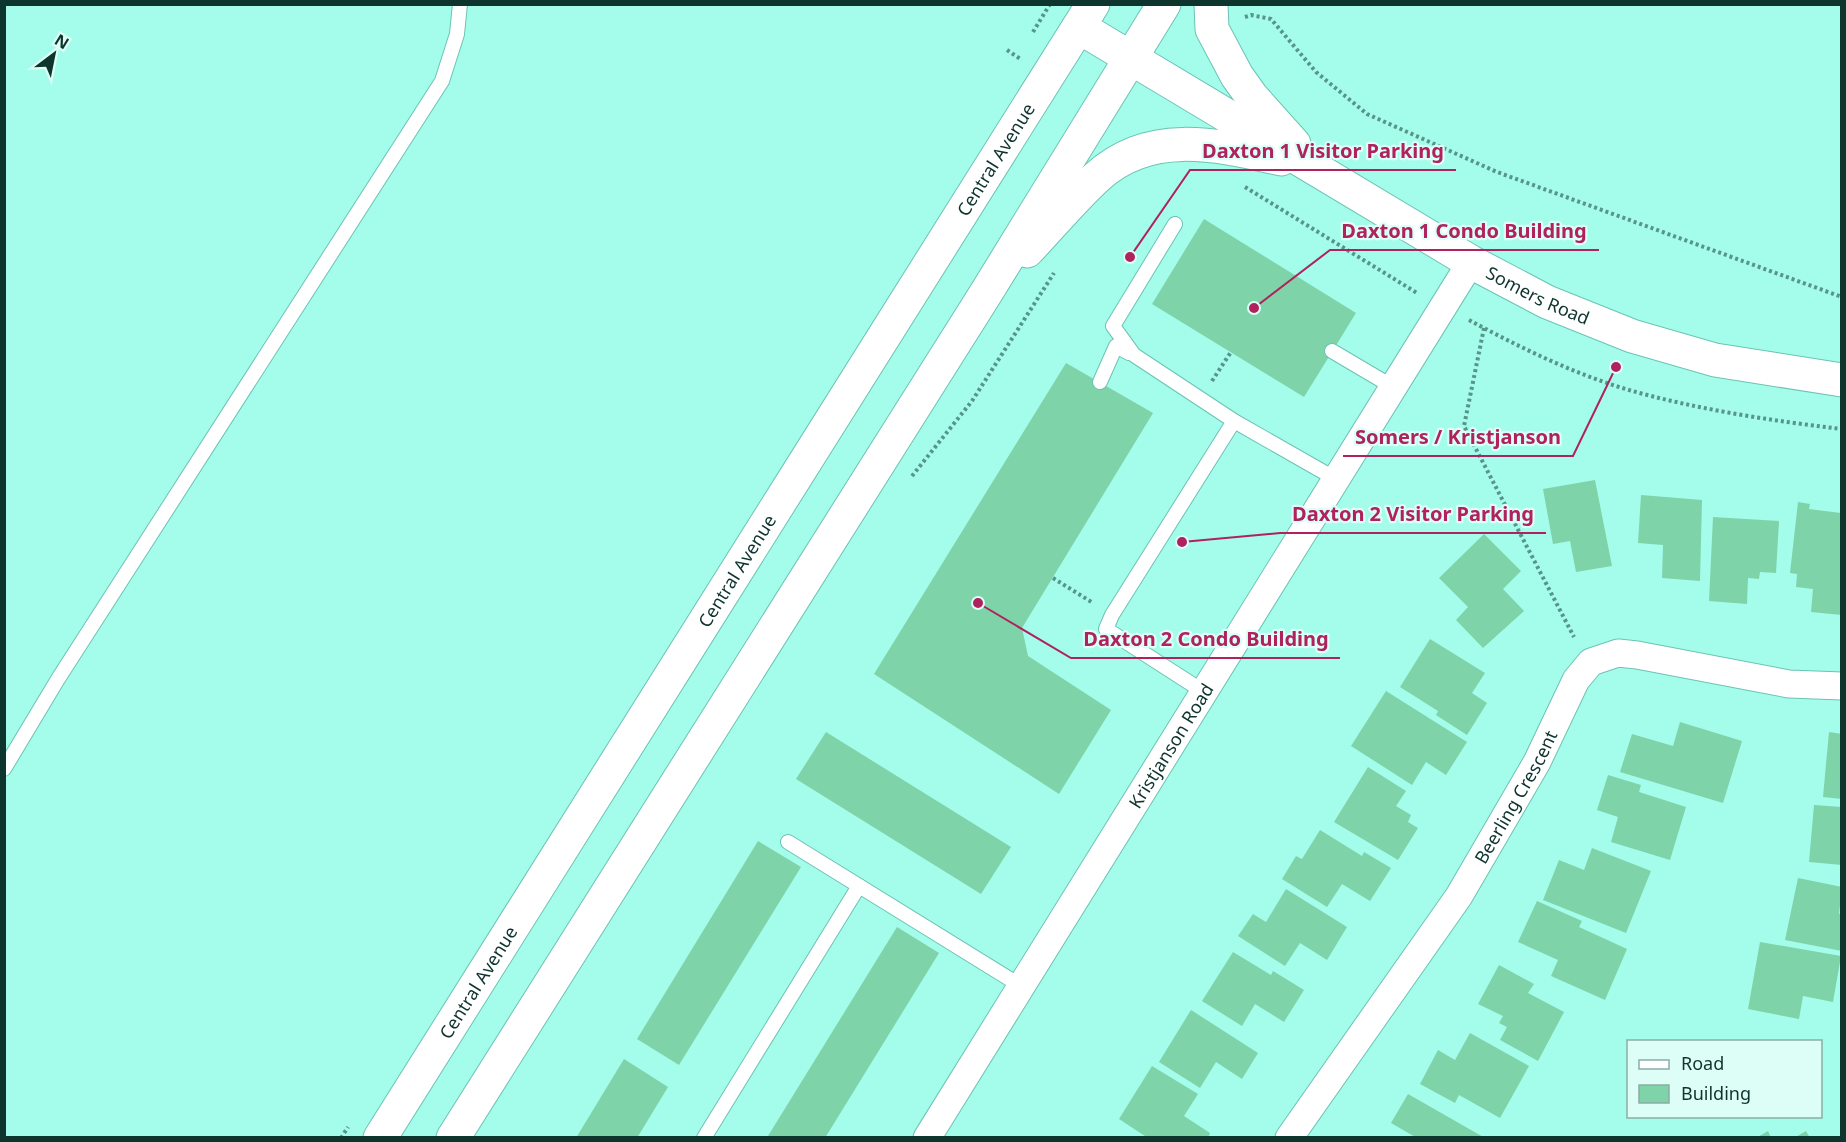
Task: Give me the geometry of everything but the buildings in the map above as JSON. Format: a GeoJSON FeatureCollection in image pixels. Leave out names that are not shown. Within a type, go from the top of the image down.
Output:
{"type":"FeatureCollection","features":[{"type":"Feature","properties":{"kind":"main road"},"geometry":{"type":"LineString","coordinates":[[453,1137],[986,293],[1164,4]]}},
{"type":"Feature","properties":{"kind":"main road","name":"Somers Road"},"geometry":{"type":"LineString","coordinates":[[1086,16],[1130,58],[1471,262],[1547,302],[1632,336],[1715,360],[1842,380]]}},
{"type":"Feature","properties":{"kind":"main road","name":"Central Avenue"},"geometry":{"type":"LineString","coordinates":[[380,1137],[1086,16]]}},
{"type":"Feature","properties":{"kind":"main road"},"geometry":{"type":"LineString","coordinates":[[1212,17],[1252,97],[1316,168]]}},
{"type":"Feature","properties":{"kind":"main road"},"geometry":{"type":"LineString","coordinates":[[986,293],[1097,177],[1121,158],[1143,149],[1168,143],[1212,145],[1316,168]]}},
{"type":"Feature","properties":{"kind":"street","name":"Kristjanson Road"},"geometry":{"type":"LineString","coordinates":[[927,1137],[1204,692],[1334,478],[1471,262]]}},
{"type":"Feature","properties":{"kind":"street","name":"Beerling Crescent"},"geometry":{"type":"LineString","coordinates":[[1288,1137],[1459,896],[1537,762],[1576,680],[1591,662],[1618,653],[1789,684],[1842,686]]}},
{"type":"Feature","properties":{"kind":"lane"},"geometry":{"type":"LineString","coordinates":[[4,769],[64,669],[442,81],[457,34],[460,4]]}},
{"type":"Feature","properties":{"kind":"lane"},"geometry":{"type":"LineString","coordinates":[[1134,355],[1113,326],[1175,224]]}},
{"type":"Feature","properties":{"kind":"lane"},"geometry":{"type":"LineString","coordinates":[[1100,382],[1116,346],[1134,355],[1234,421],[1334,478]]}},
{"type":"Feature","properties":{"kind":"lane"},"geometry":{"type":"LineString","coordinates":[[1332,351],[1393,387]]}},
{"type":"Feature","properties":{"kind":"lane"},"geometry":{"type":"LineString","coordinates":[[1204,692],[1106,629],[1112,615],[1234,421]]}},
{"type":"Feature","properties":{"kind":"lane"},"geometry":{"type":"LineString","coordinates":[[788,842],[1021,986]]}},
{"type":"Feature","properties":{"kind":"lane"},"geometry":{"type":"LineString","coordinates":[[704,1137],[859,886]]}},
{"type":"Feature","properties":{"kind":"path"},"geometry":{"type":"LineString","coordinates":[[1212,17],[1251,15],[1270,19],[1316,72],[1367,114],[1497,172],[1842,297]]}},
{"type":"Feature","properties":{"kind":"path"},"geometry":{"type":"LineString","coordinates":[[1241,184],[1444,307],[1541,356],[1628,390],[1774,421],[1842,429]]}},
{"type":"Feature","properties":{"kind":"path"},"geometry":{"type":"LineString","coordinates":[[906,484],[972,401],[1057,268]]}},
{"type":"Feature","properties":{"kind":"path"},"geometry":{"type":"LineString","coordinates":[[1484,328],[1468,396],[1464,426],[1568,628]]}},
{"type":"Feature","properties":{"kind":"path"},"geometry":{"type":"LineString","coordinates":[[1201,398],[1231,352]]}},
{"type":"Feature","properties":{"kind":"path"},"geometry":{"type":"LineString","coordinates":[[1053,578],[1112,615]]}},
{"type":"Feature","properties":{"kind":"place","name":"Daxton 1 Visitor Parking"},"geometry":{"type":"Point","coordinates":[1130,257]}},
{"type":"Feature","properties":{"kind":"place","name":"Daxton 1 Condo Building"},"geometry":{"type":"Point","coordinates":[1254,308]}},
{"type":"Feature","properties":{"kind":"place","name":"Somers / Kristjanson"},"geometry":{"type":"Point","coordinates":[1616,367]}},
{"type":"Feature","properties":{"kind":"place","name":"Daxton 2 Visitor Parking"},"geometry":{"type":"Point","coordinates":[1182,542]}},
{"type":"Feature","properties":{"kind":"place","name":"Daxton 2 Condo Building"},"geometry":{"type":"Point","coordinates":[978,603]}}]}
